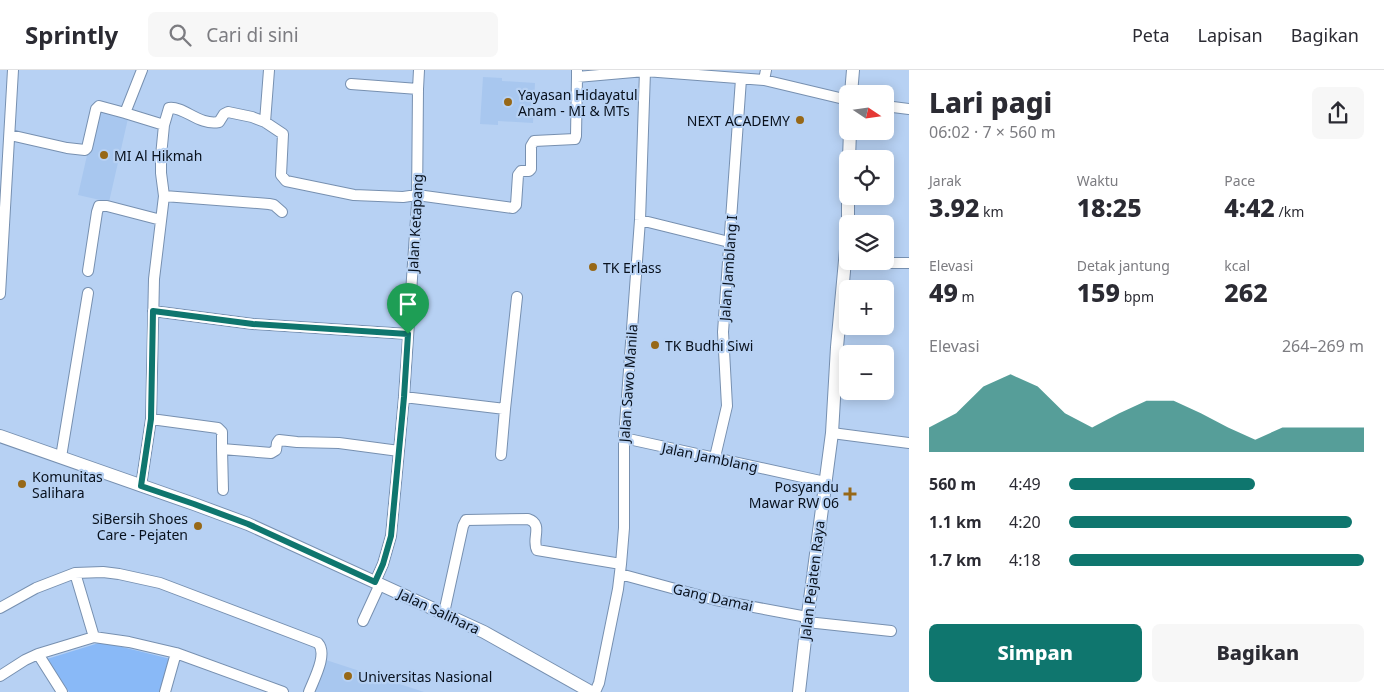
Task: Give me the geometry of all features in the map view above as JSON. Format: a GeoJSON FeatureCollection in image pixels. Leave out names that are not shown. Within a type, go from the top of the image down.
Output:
{"type":"FeatureCollection","features":[{"type":"Feature","properties":{"kind":"street"},"geometry":{"type":"LineString","coordinates":[[0,294],[13,70]]}},
{"type":"Feature","properties":{"kind":"street"},"geometry":{"type":"LineString","coordinates":[[125,112],[142,70]]}},
{"type":"Feature","properties":{"kind":"street"},"geometry":{"type":"LineString","coordinates":[[264,122],[269,70]]}},
{"type":"Feature","properties":{"kind":"street","name":"Jalan Ketapang"},"geometry":{"type":"LineString","coordinates":[[363,621],[391,536],[404,397],[417,195],[419,70]]}},
{"type":"Feature","properties":{"kind":"street"},"geometry":{"type":"LineString","coordinates":[[852,85],[853,70]]}},
{"type":"Feature","properties":{"kind":"street","name":"Jalan Sawo Manila"},"geometry":{"type":"LineString","coordinates":[[595,692],[599,682],[621,569],[624,528],[624,438],[640,220],[644,71]]}},
{"type":"Feature","properties":{"kind":"street"},"geometry":{"type":"LineString","coordinates":[[141,486],[151,419],[154,278],[164,196],[160,164],[164,125],[169,108],[174,108],[197,119],[212,123],[219,122],[224,114],[228,112],[252,117],[264,122],[283,134],[281,175],[286,181],[354,196],[403,197],[417,195],[515,208],[518,175],[522,171],[529,171],[531,169],[531,146],[533,142],[536,140],[574,140],[576,138],[577,73],[691,72],[741,79],[765,75],[839,97]]}},
{"type":"Feature","properties":{"kind":"street","name":"Jalan Jamblang I"},"geometry":{"type":"LineString","coordinates":[[715,457],[727,406],[723,332],[741,79]]}},
{"type":"Feature","properties":{"kind":"street"},"geometry":{"type":"LineString","coordinates":[[351,84],[418,88]]}},
{"type":"Feature","properties":{"kind":"street"},"geometry":{"type":"LineString","coordinates":[[10,135],[67,148],[85,150],[94,111],[99,106],[125,112],[164,125]]}},
{"type":"Feature","properties":{"kind":"street"},"geometry":{"type":"LineString","coordinates":[[894,107],[909,109]]}},
{"type":"Feature","properties":{"kind":"street"},"geometry":{"type":"LineString","coordinates":[[164,196],[269,204],[274,205],[282,212]]}},
{"type":"Feature","properties":{"kind":"street"},"geometry":{"type":"LineString","coordinates":[[88,270],[97,212],[100,206],[107,206],[161,220]]}},
{"type":"Feature","properties":{"kind":"street"},"geometry":{"type":"LineString","coordinates":[[640,220],[729,242]]}},
{"type":"Feature","properties":{"kind":"street"},"geometry":{"type":"LineString","coordinates":[[894,264],[909,264]]}},
{"type":"Feature","properties":{"kind":"street","name":"Jalan Pejaten Raya"},"geometry":{"type":"LineString","coordinates":[[799,692],[832,433],[837,347],[844,270]]}},
{"type":"Feature","properties":{"kind":"street"},"geometry":{"type":"LineString","coordinates":[[61,457],[88,294]]}},
{"type":"Feature","properties":{"kind":"street"},"geometry":{"type":"LineString","coordinates":[[502,455],[517,298]]}},
{"type":"Feature","properties":{"kind":"street"},"geometry":{"type":"LineString","coordinates":[[153,311],[253,324],[408,334]]}},
{"type":"Feature","properties":{"kind":"street"},"geometry":{"type":"LineString","coordinates":[[404,397],[505,410]]}},
{"type":"Feature","properties":{"kind":"street"},"geometry":{"type":"LineString","coordinates":[[151,419],[218,428],[222,432],[223,490]]}},
{"type":"Feature","properties":{"kind":"street"},"geometry":{"type":"LineString","coordinates":[[832,433],[909,443]]}},
{"type":"Feature","properties":{"kind":"street","name":"Jalan Salihara"},"geometry":{"type":"LineString","coordinates":[[0,436],[248,524],[484,632],[591,692]]}},
{"type":"Feature","properties":{"kind":"street","name":"Jalan Jamblang"},"geometry":{"type":"LineString","coordinates":[[624,438],[825,482]]}},
{"type":"Feature","properties":{"kind":"street"},"geometry":{"type":"LineString","coordinates":[[222,449],[271,453],[276,450],[278,441],[282,441],[339,443],[399,451]]}},
{"type":"Feature","properties":{"kind":"street","name":"Gang Damai"},"geometry":{"type":"LineString","coordinates":[[444,613],[462,528],[466,520],[528,519],[536,524],[535,546],[537,550],[621,569],[716,600],[807,619],[891,631]]}},
{"type":"Feature","properties":{"kind":"street"},"geometry":{"type":"LineString","coordinates":[[75,572],[94,637]]}},
{"type":"Feature","properties":{"kind":"street"},"geometry":{"type":"LineString","coordinates":[[0,608],[36,588],[75,572],[104,572],[160,583],[318,643],[321,647],[322,658],[309,692]]}},
{"type":"Feature","properties":{"kind":"street"},"geometry":{"type":"LineString","coordinates":[[0,676],[38,654],[94,637],[129,642],[176,653],[283,692]]}},
{"type":"Feature","properties":{"kind":"street"},"geometry":{"type":"LineString","coordinates":[[165,692],[176,653]]}},
{"type":"Feature","properties":{"kind":"street"},"geometry":{"type":"LineString","coordinates":[[38,654],[62,692]]}},
{"type":"Feature","properties":{"kind":"shaded area","name":"Yayasan Hidayatul Anam - MI & MTs"},"geometry":{"type":"Polygon","coordinates":[[[483,77],[502,78],[502,81],[535,83],[533,123],[498,121],[498,125],[480,124],[483,77]]]}},
{"type":"Feature","properties":{"kind":"shaded area","name":"MI Al Hikmah"},"geometry":{"type":"Polygon","coordinates":[[[98,107],[129,114],[109,202],[78,195],[98,107]]]}},
{"type":"Feature","properties":{"kind":"shaded area"},"geometry":{"type":"Polygon","coordinates":[[[102,642],[175,660],[164,692],[69,692],[47,659],[102,642]]]}},
{"type":"Feature","properties":{"kind":"shaded area","name":"Universitas Nasional"},"geometry":{"type":"Polygon","coordinates":[[[326,660],[424,692],[314,692],[326,660]]]}},
{"type":"Feature","properties":{"kind":"place","name":"Yayasan Hidayatul Anam - MI & MTs"},"geometry":{"type":"Point","coordinates":[508,102]}},
{"type":"Feature","properties":{"kind":"place","name":"NEXT ACADEMY"},"geometry":{"type":"Point","coordinates":[800,120]}},
{"type":"Feature","properties":{"kind":"place","name":"MI Al Hikmah"},"geometry":{"type":"Point","coordinates":[104,155]}},
{"type":"Feature","properties":{"kind":"place","name":"TK Erlass"},"geometry":{"type":"Point","coordinates":[593,267]}},
{"type":"Feature","properties":{"kind":"place","name":"TK Budhi Siwi"},"geometry":{"type":"Point","coordinates":[655,345]}},
{"type":"Feature","properties":{"kind":"place","name":"Komunitas Salihara"},"geometry":{"type":"Point","coordinates":[22,484]}},
{"type":"Feature","properties":{"kind":"place","name":"Posyandu Mawar RW 06"},"geometry":{"type":"Point","coordinates":[850,494]}},
{"type":"Feature","properties":{"kind":"place","name":"SiBersih Shoes Care - Pejaten"},"geometry":{"type":"Point","coordinates":[198,526]}},
{"type":"Feature","properties":{"kind":"place","name":"Universitas Nasional"},"geometry":{"type":"Point","coordinates":[348,676]}},
{"type":"Feature","properties":{"kind":"route"},"geometry":{"type":"LineString","coordinates":[[153,311],[253,324],[408,334],[391,536],[383,564],[375,582],[248,524],[141,486],[151,419],[153,311]]}}]}
